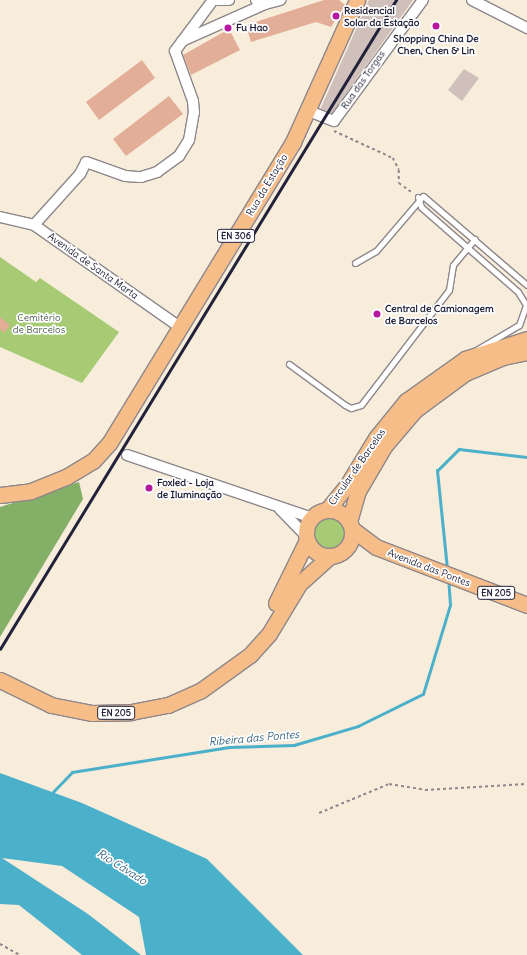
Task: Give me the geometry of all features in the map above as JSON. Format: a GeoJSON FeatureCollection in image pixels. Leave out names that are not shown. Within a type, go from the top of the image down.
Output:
{"type":"FeatureCollection","features":[{"type":"Feature","properties":{"kind":"main road","name":"Rua da Estação"},"geometry":{"type":"LineString","coordinates":[[0,495],[30,491],[66,477],[94,461],[129,414],[309,111],[357,0]]}},
{"type":"Feature","properties":{"kind":"main road","name":"Circular de Barcelos"},"geometry":{"type":"LineString","coordinates":[[327,510],[348,484],[376,438],[406,401],[465,359],[527,339]]}},
{"type":"Feature","properties":{"kind":"main road","name":"Circular de Barcelos"},"geometry":{"type":"LineString","coordinates":[[350,525],[351,510],[366,478],[385,445],[415,410],[465,373],[503,357],[527,352]]}},
{"type":"Feature","properties":{"kind":"main road","name":"EN 205"},"geometry":{"type":"LineString","coordinates":[[0,680],[51,705],[92,713],[131,712],[168,705],[200,691],[229,670],[260,644],[299,584],[350,542],[350,525],[340,513],[327,510]]}},
{"type":"Feature","properties":{"kind":"main road"},"geometry":{"type":"LineString","coordinates":[[312,518],[327,510]]}},
{"type":"Feature","properties":{"kind":"main road","name":"EN 205"},"geometry":{"type":"LineString","coordinates":[[229,670],[261,629],[307,538],[312,518]]}},
{"type":"Feature","properties":{"kind":"main road","name":"Avenida das Pontes"},"geometry":{"type":"LineString","coordinates":[[350,525],[376,547],[527,605]]}},
{"type":"Feature","properties":{"kind":"main road"},"geometry":{"type":"LineString","coordinates":[[307,538],[317,552],[336,554]]}},
{"type":"Feature","properties":{"kind":"main road","name":"Avenida das Pontes"},"geometry":{"type":"LineString","coordinates":[[336,554],[376,547]]}},
{"type":"Feature","properties":{"kind":"street"},"geometry":{"type":"LineString","coordinates":[[34,225],[80,174],[86,162],[120,175],[141,177],[157,172],[179,156],[189,140],[194,113],[193,101],[175,52],[213,0],[229,0]]}},
{"type":"Feature","properties":{"kind":"street"},"geometry":{"type":"LineString","coordinates":[[182,41],[260,2],[280,0]]}},
{"type":"Feature","properties":{"kind":"street","name":"Rua das Torgas"},"geometry":{"type":"LineString","coordinates":[[328,121],[336,119],[423,0]]}},
{"type":"Feature","properties":{"kind":"street"},"geometry":{"type":"LineString","coordinates":[[472,0],[527,28]]}},
{"type":"Feature","properties":{"kind":"street"},"geometry":{"type":"LineString","coordinates":[[309,111],[328,121]]}},
{"type":"Feature","properties":{"kind":"street","name":"Avenida de Santa Marta"},"geometry":{"type":"LineString","coordinates":[[0,217],[34,225],[181,328]]}},
{"type":"Feature","properties":{"kind":"street"},"geometry":{"type":"LineString","coordinates":[[127,455],[280,509],[312,518]]}},
{"type":"Feature","properties":{"kind":"street"},"geometry":{"type":"LineString","coordinates":[[280,509],[307,538]]}},
{"type":"Feature","properties":{"kind":"lane"},"geometry":{"type":"LineString","coordinates":[[418,197],[429,199],[527,285]]}},
{"type":"Feature","properties":{"kind":"lane"},"geometry":{"type":"LineString","coordinates":[[418,197],[421,208],[518,292],[526,312],[519,325],[465,359]]}},
{"type":"Feature","properties":{"kind":"lane"},"geometry":{"type":"LineString","coordinates":[[355,263],[376,250],[418,197]]}},
{"type":"Feature","properties":{"kind":"lane"},"geometry":{"type":"LineString","coordinates":[[289,364],[345,405],[351,408],[361,405],[449,290],[453,265],[475,239]]}},
{"type":"Feature","properties":{"kind":"path"},"geometry":{"type":"LineString","coordinates":[[328,121],[329,130],[393,158],[399,170],[399,183],[418,197]]}},
{"type":"Feature","properties":{"kind":"path"},"geometry":{"type":"LineString","coordinates":[[319,813],[389,784],[425,790],[527,784]]}},
{"type":"Feature","properties":{"kind":"path"},"geometry":{"type":"LineString","coordinates":[[0,944],[20,955]]}},
{"type":"Feature","properties":{"kind":"shaded area"},"geometry":{"type":"Polygon","coordinates":[[[369,0],[413,0],[330,116],[320,110],[369,0]]]}},
{"type":"Feature","properties":{"kind":"shaded area"},"geometry":{"type":"Polygon","coordinates":[[[464,69],[479,78],[462,101],[448,90],[464,69]]]}},
{"type":"Feature","properties":{"kind":"green space","name":"Cemitério de Barcelos"},"geometry":{"type":"Polygon","coordinates":[[[0,257],[36,282],[40,278],[119,332],[82,383],[0,347],[0,257]]]}},
{"type":"Feature","properties":{"kind":"green space"},"geometry":{"type":"Polygon","coordinates":[[[79,482],[83,499],[0,637],[0,507],[79,482]]]}},
{"type":"Feature","properties":{"kind":"green space"},"geometry":{"type":"Polygon","coordinates":[[[327,518],[333,518],[343,525],[346,534],[345,540],[339,547],[333,550],[327,550],[317,543],[314,537],[314,531],[321,521],[327,518]]]}},
{"type":"Feature","properties":{"kind":"water","name":"Rio Cávado"},"geometry":{"type":"Polygon","coordinates":[[[0,773],[82,803],[207,859],[303,955],[146,955],[139,917],[62,866],[2,858],[88,914],[141,955],[82,955],[19,905],[0,904],[0,773]]]}},
{"type":"Feature","properties":{"kind":"building"},"geometry":{"type":"Polygon","coordinates":[[[324,0],[339,0],[345,5],[331,27],[316,22],[251,42],[246,25],[324,0]]]}},
{"type":"Feature","properties":{"kind":"building"},"geometry":{"type":"Polygon","coordinates":[[[229,29],[240,50],[191,75],[183,55],[229,29]]]}},
{"type":"Feature","properties":{"kind":"building"},"geometry":{"type":"Polygon","coordinates":[[[142,60],[155,78],[99,120],[86,102],[142,60]]]}},
{"type":"Feature","properties":{"kind":"building"},"geometry":{"type":"Polygon","coordinates":[[[169,96],[183,114],[126,156],[113,139],[169,96]]]}},
{"type":"Feature","properties":{"kind":"building"},"geometry":{"type":"Polygon","coordinates":[[[0,317],[10,325],[4,333],[0,329],[0,317]]]}},
{"type":"Feature","properties":{"kind":"waterway","name":"Ribeira das Pontes"},"geometry":{"type":"LineString","coordinates":[[447,569],[437,471],[459,449],[527,457]]}},
{"type":"Feature","properties":{"kind":"waterway","name":"Ribeira das Pontes"},"geometry":{"type":"LineString","coordinates":[[51,794],[72,772],[229,747],[294,745],[358,726],[423,694],[450,605],[448,579]]}},
{"type":"Feature","properties":{"kind":"railway"},"geometry":{"type":"LineString","coordinates":[[0,649],[396,0]]}},
{"type":"Feature","properties":{"kind":"place","name":"Residencial Solar da Estação"},"geometry":{"type":"Point","coordinates":[336,16]}},
{"type":"Feature","properties":{"kind":"place","name":"Shopping China De Chen, Chen & Lin"},"geometry":{"type":"Point","coordinates":[436,26]}},
{"type":"Feature","properties":{"kind":"place","name":"Fu Hao"},"geometry":{"type":"Point","coordinates":[228,28]}},
{"type":"Feature","properties":{"kind":"place","name":"Central de Camionagem de Barcelos"},"geometry":{"type":"Point","coordinates":[377,314]}},
{"type":"Feature","properties":{"kind":"place","name":"Foxled - Loja de Iluminação"},"geometry":{"type":"Point","coordinates":[149,488]}}]}
